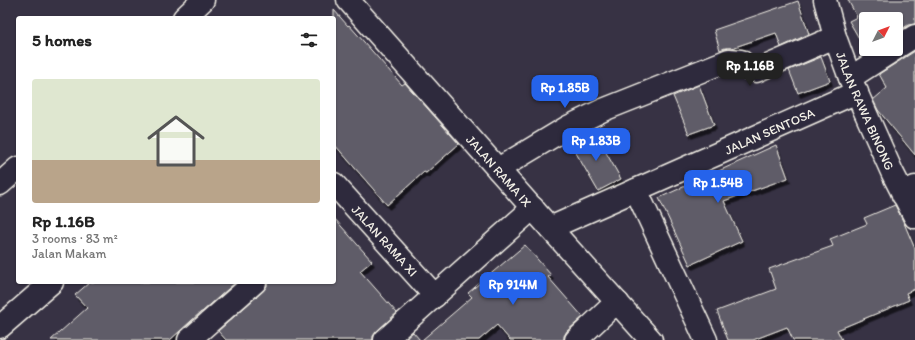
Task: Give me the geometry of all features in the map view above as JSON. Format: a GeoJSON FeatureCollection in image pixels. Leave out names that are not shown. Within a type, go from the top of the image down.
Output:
{"type":"FeatureCollection","features":[{"type":"Feature","properties":{"kind":"street"},"geometry":{"type":"LineString","coordinates":[[186,16],[203,0]]}},
{"type":"Feature","properties":{"kind":"street","name":"JALAN RAMA IX"},"geometry":{"type":"LineString","coordinates":[[348,0],[651,340]]}},
{"type":"Feature","properties":{"kind":"street","name":"JALAN RAWA BINONG"},"geometry":{"type":"LineString","coordinates":[[825,0],[835,38],[854,85],[889,166],[909,191],[915,217]]}},
{"type":"Feature","properties":{"kind":"street","name":"JALAN SENTOSA"},"geometry":{"type":"LineString","coordinates":[[903,44],[915,36]]}},
{"type":"Feature","properties":{"kind":"street"},"geometry":{"type":"LineString","coordinates":[[498,169],[568,127],[603,110],[729,60],[741,61],[748,68],[756,71],[835,38]]}},
{"type":"Feature","properties":{"kind":"street","name":"JALAN SENTOSA"},"geometry":{"type":"LineString","coordinates":[[550,228],[636,190],[854,85],[888,56]]}},
{"type":"Feature","properties":{"kind":"street"},"geometry":{"type":"LineString","coordinates":[[0,184],[16,170]]}},
{"type":"Feature","properties":{"kind":"street"},"geometry":{"type":"LineString","coordinates":[[636,190],[706,340]]}},
{"type":"Feature","properties":{"kind":"street","name":"JALAN RAMA XI"},"geometry":{"type":"LineString","coordinates":[[336,191],[341,207],[435,296]]}},
{"type":"Feature","properties":{"kind":"street"},"geometry":{"type":"LineString","coordinates":[[385,340],[533,208]]}},
{"type":"Feature","properties":{"kind":"street"},"geometry":{"type":"LineString","coordinates":[[0,327],[50,284]]}},
{"type":"Feature","properties":{"kind":"street"},"geometry":{"type":"LineString","coordinates":[[189,340],[253,284]]}},
{"type":"Feature","properties":{"kind":"street"},"geometry":{"type":"LineString","coordinates":[[576,340],[608,310],[618,303]]}},
{"type":"Feature","properties":{"kind":"building"},"geometry":{"type":"Polygon","coordinates":[[[848,0],[915,0],[915,24],[908,25],[903,28],[903,12],[859,12],[859,38],[849,21],[857,17],[848,0]]]}},
{"type":"Feature","properties":{"kind":"building"},"geometry":{"type":"Polygon","coordinates":[[[798,1],[809,34],[781,47],[776,33],[732,48],[720,50],[714,30],[798,1]]]}},
{"type":"Feature","properties":{"kind":"building"},"geometry":{"type":"Polygon","coordinates":[[[334,10],[402,85],[405,83],[459,144],[426,173],[424,172],[387,205],[336,146],[336,16],[334,16],[334,10]]]}},
{"type":"Feature","properties":{"kind":"building"},"geometry":{"type":"Polygon","coordinates":[[[915,51],[915,155],[878,110],[873,100],[887,88],[879,74],[915,51]]]}},
{"type":"Feature","properties":{"kind":"building"},"geometry":{"type":"Polygon","coordinates":[[[821,57],[830,81],[798,93],[789,70],[821,57]]]}},
{"type":"Feature","properties":{"kind":"building"},"geometry":{"type":"Polygon","coordinates":[[[699,85],[714,125],[689,134],[673,96],[699,85]]]}},
{"type":"Feature","properties":{"kind":"building"},"geometry":{"type":"Polygon","coordinates":[[[595,133],[621,179],[598,191],[572,146],[595,133]]]}},
{"type":"Feature","properties":{"kind":"building"},"geometry":{"type":"Polygon","coordinates":[[[776,145],[788,178],[724,201],[742,241],[690,265],[659,198],[776,145]]]}},
{"type":"Feature","properties":{"kind":"building"},"geometry":{"type":"Polygon","coordinates":[[[895,205],[915,249],[915,289],[906,293],[909,300],[837,330],[842,340],[793,340],[787,327],[753,340],[728,340],[717,311],[776,289],[769,269],[833,246],[830,239],[867,224],[864,218],[895,205]]]}},
{"type":"Feature","properties":{"kind":"building"},"geometry":{"type":"Polygon","coordinates":[[[336,220],[372,261],[360,271],[397,313],[377,331],[373,336],[373,340],[226,340],[218,331],[267,286],[267,284],[336,284],[336,220]]]}},
{"type":"Feature","properties":{"kind":"building"},"geometry":{"type":"Polygon","coordinates":[[[525,245],[551,275],[548,277],[583,317],[567,331],[564,336],[564,340],[510,340],[497,325],[479,340],[422,340],[472,297],[468,293],[525,245]]]}},
{"type":"Feature","properties":{"kind":"building"},"geometry":{"type":"Polygon","coordinates":[[[88,284],[234,284],[170,340],[51,340],[87,308],[75,295],[88,284]]]}},
{"type":"Feature","properties":{"kind":"building"},"geometry":{"type":"Polygon","coordinates":[[[413,332],[420,340],[404,340],[413,332]]]}}]}
